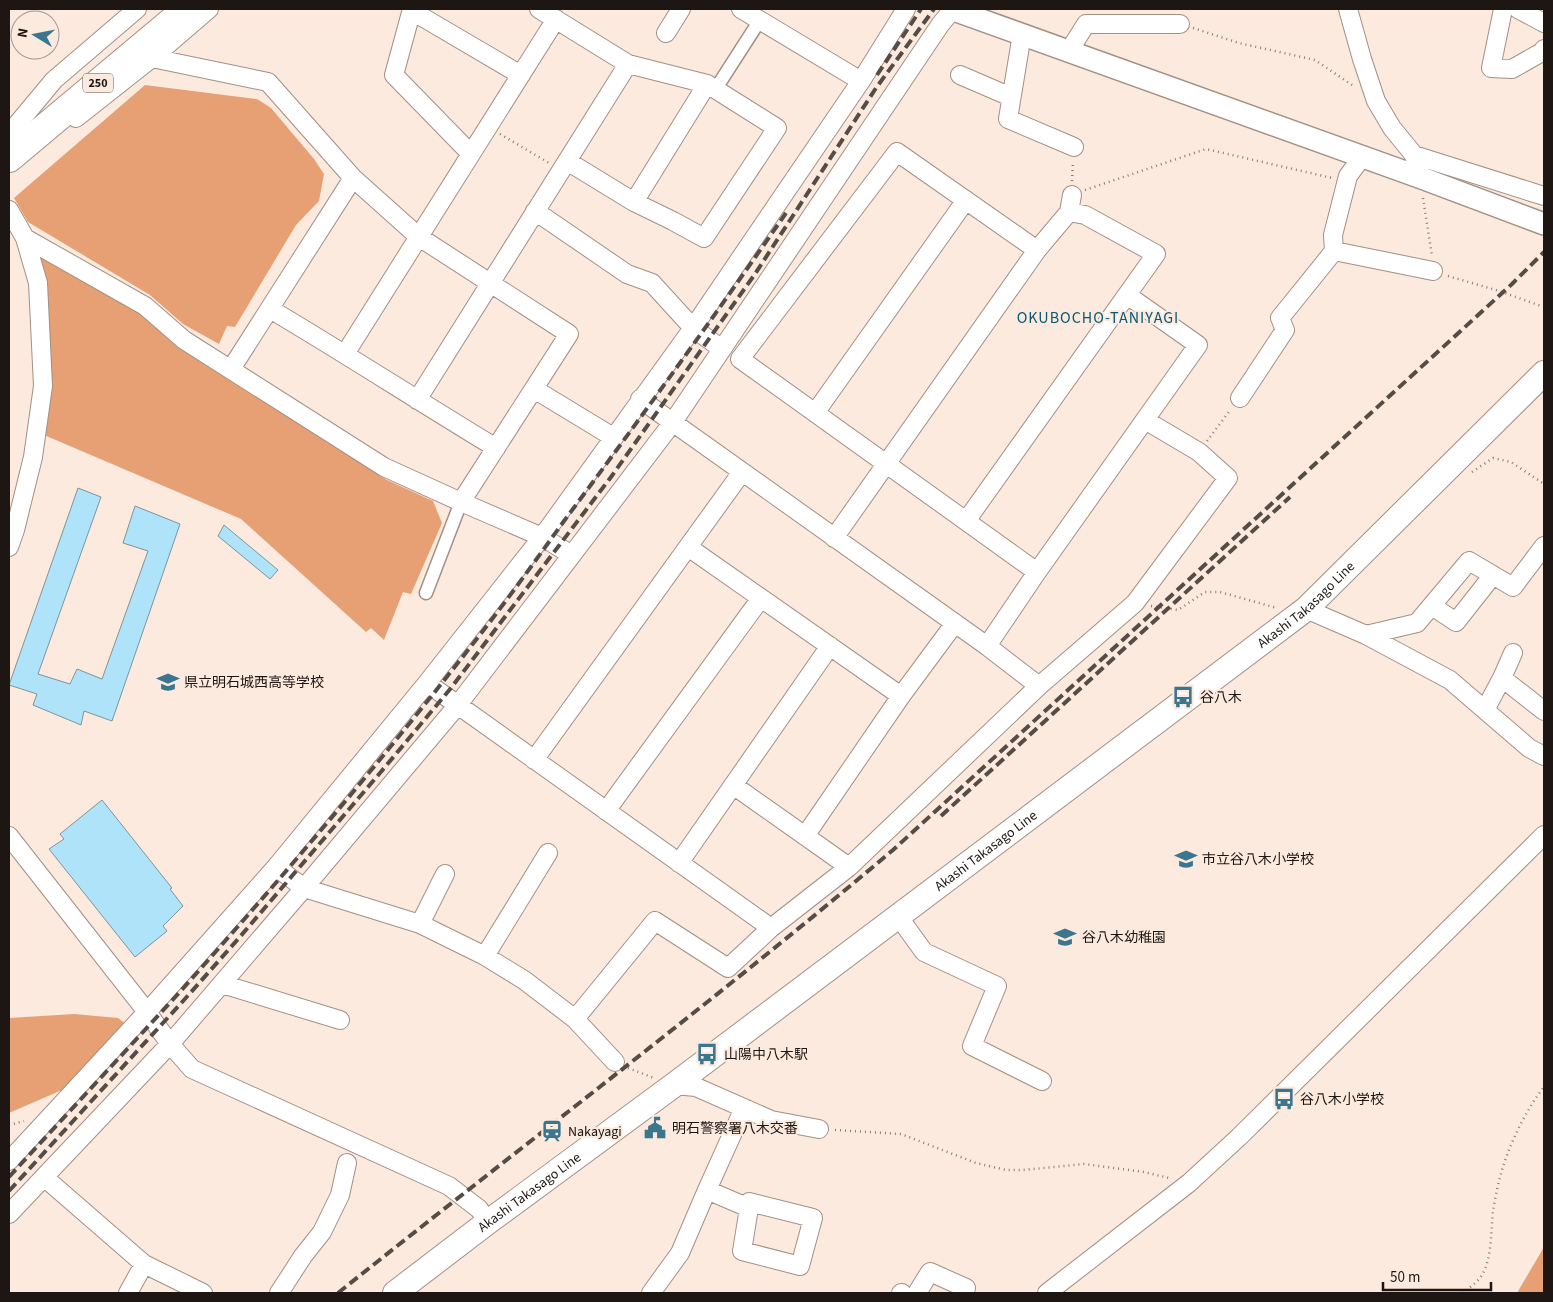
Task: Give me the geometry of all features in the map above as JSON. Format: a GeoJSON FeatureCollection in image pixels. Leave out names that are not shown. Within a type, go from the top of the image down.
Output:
{"type":"FeatureCollection","features":[{"type":"Feature","properties":{"kind":"highway","name":"250"},"geometry":{"type":"LineString","coordinates":[[9,135],[161,9]]}},
{"type":"Feature","properties":{"kind":"highway","name":"250"},"geometry":{"type":"LineString","coordinates":[[9,158],[187,9]]}},
{"type":"Feature","properties":{"kind":"main road","name":"Akashi Takasago Line"},"geometry":{"type":"LineString","coordinates":[[395,1293],[1306,608],[1544,373]]}},
{"type":"Feature","properties":{"kind":"street"},"geometry":{"type":"LineString","coordinates":[[9,135],[54,80],[137,9]]}},
{"type":"Feature","properties":{"kind":"street"},"geometry":{"type":"LineString","coordinates":[[36,135],[62,128],[98,102],[209,9]]}},
{"type":"Feature","properties":{"kind":"street"},"geometry":{"type":"LineString","coordinates":[[539,9],[628,64],[711,87],[777,128],[704,238],[564,166]]}},
{"type":"Feature","properties":{"kind":"street"},"geometry":{"type":"LineString","coordinates":[[666,33],[681,9]]}},
{"type":"Feature","properties":{"kind":"street"},"geometry":{"type":"LineString","coordinates":[[741,9],[861,82]]}},
{"type":"Feature","properties":{"kind":"street"},"geometry":{"type":"LineString","coordinates":[[9,1161],[148,1012],[276,867],[428,683],[542,537],[692,328],[861,82],[906,9]]}},
{"type":"Feature","properties":{"kind":"street"},"geometry":{"type":"LineString","coordinates":[[9,1214],[170,1044],[457,706],[673,422],[952,9],[1419,177],[1544,224]]}},
{"type":"Feature","properties":{"kind":"street"},"geometry":{"type":"LineString","coordinates":[[1348,9],[1376,101],[1392,128],[1414,156],[1419,177]]}},
{"type":"Feature","properties":{"kind":"street"},"geometry":{"type":"LineString","coordinates":[[1503,9],[1491,68],[1512,68],[1544,50]]}},
{"type":"Feature","properties":{"kind":"street"},"geometry":{"type":"LineString","coordinates":[[1518,9],[1544,23]]}},
{"type":"Feature","properties":{"kind":"street"},"geometry":{"type":"LineString","coordinates":[[471,154],[394,75],[412,10],[521,75]]}},
{"type":"Feature","properties":{"kind":"street"},"geometry":{"type":"LineString","coordinates":[[345,354],[556,19]]}},
{"type":"Feature","properties":{"kind":"street"},"geometry":{"type":"LineString","coordinates":[[634,202],[711,87],[760,20]]}},
{"type":"Feature","properties":{"kind":"street"},"geometry":{"type":"LineString","coordinates":[[1069,51],[1086,24],[1180,24]]}},
{"type":"Feature","properties":{"kind":"street"},"geometry":{"type":"LineString","coordinates":[[1022,34],[1008,120],[1074,147]]}},
{"type":"Feature","properties":{"kind":"street"},"geometry":{"type":"LineString","coordinates":[[152,58],[268,82],[353,178],[419,237],[569,334],[461,502],[426,593]]}},
{"type":"Feature","properties":{"kind":"street"},"geometry":{"type":"LineString","coordinates":[[417,400],[628,64]]}},
{"type":"Feature","properties":{"kind":"street"},"geometry":{"type":"LineString","coordinates":[[960,75],[1011,97]]}},
{"type":"Feature","properties":{"kind":"street"},"geometry":{"type":"LineString","coordinates":[[1037,250],[897,152],[740,359],[1037,572]]}},
{"type":"Feature","properties":{"kind":"street"},"geometry":{"type":"LineString","coordinates":[[1414,156],[1544,196]]}},
{"type":"Feature","properties":{"kind":"street"},"geometry":{"type":"LineString","coordinates":[[1240,398],[1285,330],[1280,318],[1334,251],[1333,234],[1348,176],[1362,157]]}},
{"type":"Feature","properties":{"kind":"street"},"geometry":{"type":"LineString","coordinates":[[231,369],[353,178]]}},
{"type":"Feature","properties":{"kind":"street"},"geometry":{"type":"LineString","coordinates":[[834,538],[1037,250],[1069,212],[1072,195]]}},
{"type":"Feature","properties":{"kind":"street"},"geometry":{"type":"LineString","coordinates":[[815,413],[966,200]]}},
{"type":"Feature","properties":{"kind":"street"},"geometry":{"type":"LineString","coordinates":[[9,210],[25,238],[38,283],[43,386],[33,456],[9,547]]}},
{"type":"Feature","properties":{"kind":"street"},"geometry":{"type":"LineString","coordinates":[[535,211],[627,274],[652,283],[692,328],[722,349]]}},
{"type":"Feature","properties":{"kind":"street"},"geometry":{"type":"LineString","coordinates":[[966,521],[1156,254],[1085,215],[1069,212]]}},
{"type":"Feature","properties":{"kind":"street"},"geometry":{"type":"LineString","coordinates":[[25,238],[145,306],[184,340],[384,467],[542,537],[572,555]]}},
{"type":"Feature","properties":{"kind":"street"},"geometry":{"type":"LineString","coordinates":[[1334,251],[1433,271]]}},
{"type":"Feature","properties":{"kind":"street"},"geometry":{"type":"LineString","coordinates":[[987,646],[1037,572],[1198,345],[1127,295]]}},
{"type":"Feature","properties":{"kind":"street"},"geometry":{"type":"LineString","coordinates":[[270,309],[496,448]]}},
{"type":"Feature","properties":{"kind":"street"},"geometry":{"type":"LineString","coordinates":[[534,388],[613,437]]}},
{"type":"Feature","properties":{"kind":"street"},"geometry":{"type":"LineString","coordinates":[[640,399],[987,646],[1039,686]]}},
{"type":"Feature","properties":{"kind":"street"},"geometry":{"type":"LineString","coordinates":[[575,1019],[655,921],[728,968],[771,928],[849,867],[1039,686],[1135,603],[1228,478],[1199,452],[1146,420]]}},
{"type":"Feature","properties":{"kind":"street"},"geometry":{"type":"LineString","coordinates":[[534,760],[742,472]]}},
{"type":"Feature","properties":{"kind":"street"},"geometry":{"type":"LineString","coordinates":[[1366,635],[1417,623],[1469,561],[1513,587],[1544,546]]}},
{"type":"Feature","properties":{"kind":"street"},"geometry":{"type":"LineString","coordinates":[[688,547],[901,696]]}},
{"type":"Feature","properties":{"kind":"street"},"geometry":{"type":"LineString","coordinates":[[1432,606],[1456,622],[1494,575]]}},
{"type":"Feature","properties":{"kind":"street"},"geometry":{"type":"LineString","coordinates":[[606,811],[761,598]]}},
{"type":"Feature","properties":{"kind":"street"},"geometry":{"type":"LineString","coordinates":[[1306,608],[1366,635],[1450,680],[1529,748],[1544,756]]}},
{"type":"Feature","properties":{"kind":"street"},"geometry":{"type":"LineString","coordinates":[[805,836],[901,696],[955,623]]}},
{"type":"Feature","properties":{"kind":"street"},"geometry":{"type":"LineString","coordinates":[[679,863],[830,646]]}},
{"type":"Feature","properties":{"kind":"street"},"geometry":{"type":"LineString","coordinates":[[1485,710],[1513,653]]}},
{"type":"Feature","properties":{"kind":"street"},"geometry":{"type":"LineString","coordinates":[[1502,678],[1544,711]]}},
{"type":"Feature","properties":{"kind":"street"},"geometry":{"type":"LineString","coordinates":[[428,683],[457,706],[771,928]]}},
{"type":"Feature","properties":{"kind":"street"},"geometry":{"type":"LineString","coordinates":[[733,785],[849,867]]}},
{"type":"Feature","properties":{"kind":"street"},"geometry":{"type":"LineString","coordinates":[[1053,1292],[1189,1183],[1239,1137],[1544,835]]}},
{"type":"Feature","properties":{"kind":"street"},"geometry":{"type":"LineString","coordinates":[[9,836],[148,1012],[170,1044],[192,1069],[449,1186],[478,1209],[488,1222]]}},
{"type":"Feature","properties":{"kind":"street"},"geometry":{"type":"LineString","coordinates":[[484,956],[548,853]]}},
{"type":"Feature","properties":{"kind":"street"},"geometry":{"type":"LineString","coordinates":[[276,867],[304,888],[420,924],[484,956],[524,980],[575,1019],[616,1062]]}},
{"type":"Feature","properties":{"kind":"street"},"geometry":{"type":"LineString","coordinates":[[420,924],[445,874]]}},
{"type":"Feature","properties":{"kind":"street"},"geometry":{"type":"LineString","coordinates":[[898,916],[924,952],[997,986],[972,1046],[1042,1081]]}},
{"type":"Feature","properties":{"kind":"street"},"geometry":{"type":"LineString","coordinates":[[222,984],[340,1020]]}},
{"type":"Feature","properties":{"kind":"street"},"geometry":{"type":"LineString","coordinates":[[674,1085],[696,1087],[771,1120],[819,1129]]}},
{"type":"Feature","properties":{"kind":"street"},"geometry":{"type":"LineString","coordinates":[[650,1293],[680,1253],[744,1108]]}},
{"type":"Feature","properties":{"kind":"street"},"geometry":{"type":"LineString","coordinates":[[278,1293],[322,1232],[340,1195],[347,1163]]}},
{"type":"Feature","properties":{"kind":"street"},"geometry":{"type":"LineString","coordinates":[[45,1178],[144,1264],[203,1293]]}},
{"type":"Feature","properties":{"kind":"street"},"geometry":{"type":"LineString","coordinates":[[707,1190],[749,1208]]}},
{"type":"Feature","properties":{"kind":"street"},"geometry":{"type":"LineString","coordinates":[[749,1202],[813,1218],[800,1266],[742,1251],[749,1208],[749,1202]]}},
{"type":"Feature","properties":{"kind":"street"},"geometry":{"type":"LineString","coordinates":[[128,1293],[144,1264]]}},
{"type":"Feature","properties":{"kind":"street"},"geometry":{"type":"LineString","coordinates":[[917,1293],[930,1272],[966,1288],[963,1293]]}},
{"type":"Feature","properties":{"kind":"path"},"geometry":{"type":"LineString","coordinates":[[1180,24],[1239,43],[1315,60],[1376,101]]}},
{"type":"Feature","properties":{"kind":"path"},"geometry":{"type":"LineString","coordinates":[[488,127],[564,166]]}},
{"type":"Feature","properties":{"kind":"path"},"geometry":{"type":"LineString","coordinates":[[1074,147],[1072,195],[1206,149],[1330,178],[1348,176]]}},
{"type":"Feature","properties":{"kind":"path"},"geometry":{"type":"LineString","coordinates":[[1419,177],[1433,271],[1544,307]]}},
{"type":"Feature","properties":{"kind":"path"},"geometry":{"type":"LineString","coordinates":[[1199,452],[1240,398]]}},
{"type":"Feature","properties":{"kind":"path"},"geometry":{"type":"LineString","coordinates":[[1471,473],[1493,458],[1511,462],[1544,484]]}},
{"type":"Feature","properties":{"kind":"path"},"geometry":{"type":"LineString","coordinates":[[1135,603],[1178,610],[1204,592],[1220,592],[1254,600],[1283,610],[1306,608]]}},
{"type":"Feature","properties":{"kind":"path"},"geometry":{"type":"LineString","coordinates":[[616,1062],[632,1070],[674,1085]]}},
{"type":"Feature","properties":{"kind":"path"},"geometry":{"type":"LineString","coordinates":[[1462,1293],[1482,1276],[1486,1267],[1500,1176],[1525,1117],[1544,1087]]}},
{"type":"Feature","properties":{"kind":"path"},"geometry":{"type":"LineString","coordinates":[[819,1129],[901,1134],[976,1163],[1006,1170],[1084,1164],[1144,1172],[1189,1183]]}},
{"type":"Feature","properties":{"kind":"shaded area"},"geometry":{"type":"Polygon","coordinates":[[[145,85],[257,99],[271,108],[314,159],[324,174],[319,201],[296,225],[235,327],[227,326],[219,344],[183,324],[150,295],[28,222],[14,198],[145,85]]]}},
{"type":"Feature","properties":{"kind":"shaded area"},"geometry":{"type":"Polygon","coordinates":[[[43,253],[139,313],[180,349],[387,480],[433,501],[442,523],[411,594],[403,592],[384,640],[371,628],[366,632],[241,519],[44,435],[38,258],[43,253]]]}},
{"type":"Feature","properties":{"kind":"shaded area"},"geometry":{"type":"Polygon","coordinates":[[[74,1014],[118,1018],[126,1024],[62,1090],[9,1113],[9,1018],[74,1014]]]}},
{"type":"Feature","properties":{"kind":"shaded area"},"geometry":{"type":"Polygon","coordinates":[[[1544,1247],[1544,1293],[1517,1293],[1544,1247]]]}},
{"type":"Feature","properties":{"kind":"building"},"geometry":{"type":"Polygon","coordinates":[[[78,488],[101,497],[38,674],[70,684],[77,669],[102,679],[148,551],[123,543],[135,506],[180,524],[112,721],[84,711],[81,725],[33,705],[37,694],[9,685],[78,488]]]}},
{"type":"Feature","properties":{"kind":"building"},"geometry":{"type":"Polygon","coordinates":[[[224,525],[278,570],[270,579],[218,536],[224,525]]]}},
{"type":"Feature","properties":{"kind":"building"},"geometry":{"type":"Polygon","coordinates":[[[102,800],[172,888],[170,889],[183,906],[163,926],[167,931],[135,957],[49,849],[64,839],[60,834],[102,800]]]}},
{"type":"Feature","properties":{"kind":"railway"},"geometry":{"type":"LineString","coordinates":[[877,75],[921,9]]}},
{"type":"Feature","properties":{"kind":"railway"},"geometry":{"type":"LineString","coordinates":[[9,1191],[239,938],[451,688],[611,477],[755,274],[876,88],[934,9]]}},
{"type":"Feature","properties":{"kind":"railway"},"geometry":{"type":"LineString","coordinates":[[9,1177],[217,950],[332,818],[406,728],[511,594],[732,291],[786,213]]}},
{"type":"Feature","properties":{"kind":"railway"},"geometry":{"type":"LineString","coordinates":[[338,1293],[756,963],[893,850],[1512,284],[1544,252]]}},
{"type":"Feature","properties":{"kind":"railway"},"geometry":{"type":"LineString","coordinates":[[941,816],[1290,497]]}},
{"type":"Feature","properties":{"kind":"place","name":"県立明石城西高等学校"},"geometry":{"type":"Point","coordinates":[168,682]}},
{"type":"Feature","properties":{"kind":"place","name":"谷八木"},"geometry":{"type":"Point","coordinates":[1183,697]}},
{"type":"Feature","properties":{"kind":"place","name":"市立谷八木小学校"},"geometry":{"type":"Point","coordinates":[1186,859]}},
{"type":"Feature","properties":{"kind":"place","name":"谷八木幼稚園"},"geometry":{"type":"Point","coordinates":[1065,937]}},
{"type":"Feature","properties":{"kind":"place","name":"山陽中八木駅"},"geometry":{"type":"Point","coordinates":[707,1054]}},
{"type":"Feature","properties":{"kind":"place","name":"谷八木小学校"},"geometry":{"type":"Point","coordinates":[1284,1099]}},
{"type":"Feature","properties":{"kind":"place","name":"明石警察署八木交番"},"geometry":{"type":"Point","coordinates":[655,1128]}},
{"type":"Feature","properties":{"kind":"place","name":"Nakayagi"},"geometry":{"type":"Point","coordinates":[552,1131]}},
{"type":"Feature","properties":{"kind":"district","name":"OKUBOCHO-TANIYAGI"},"geometry":{"type":"Point","coordinates":[1098,317]}}]}
